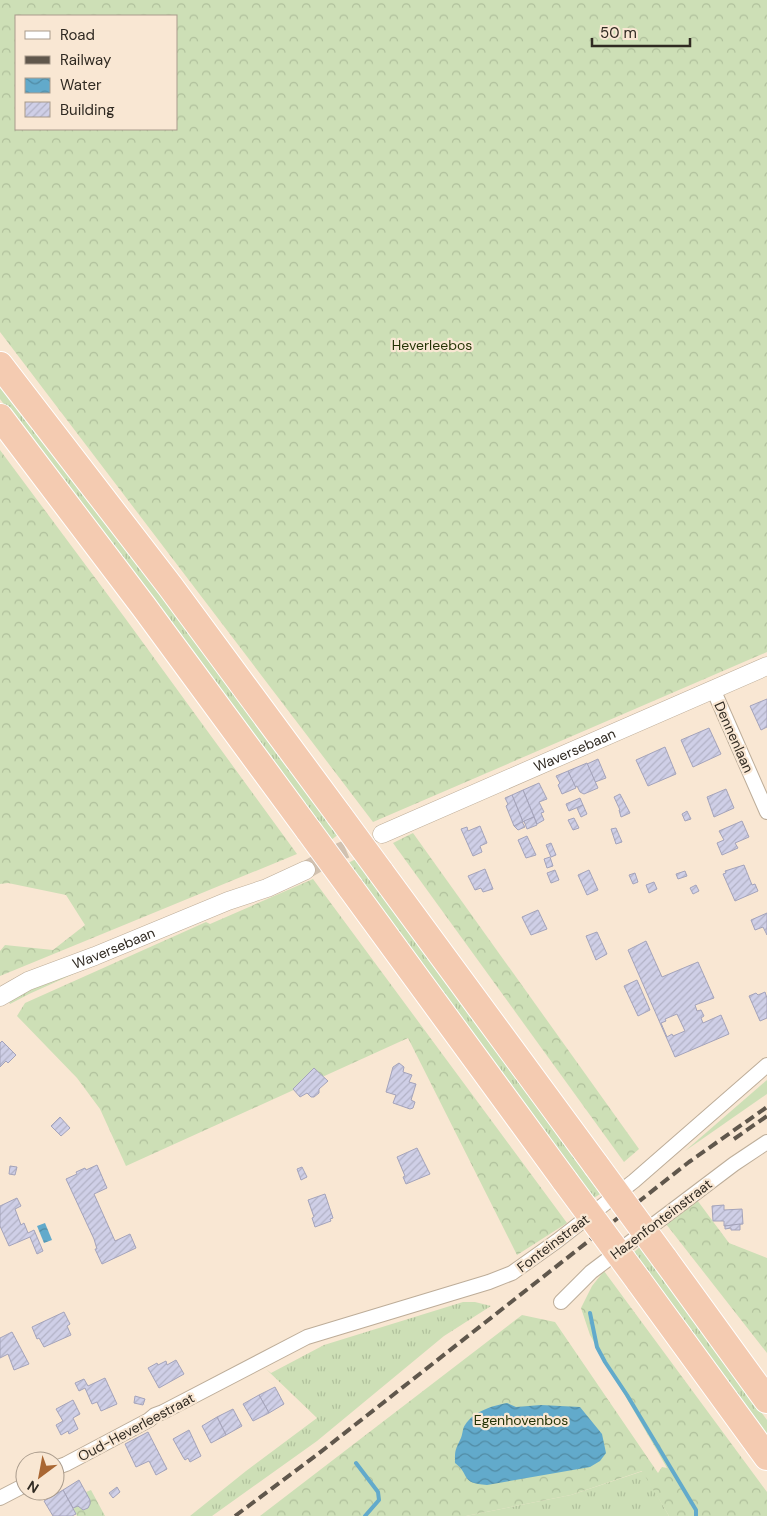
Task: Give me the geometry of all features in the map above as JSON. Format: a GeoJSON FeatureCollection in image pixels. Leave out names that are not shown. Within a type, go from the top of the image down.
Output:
{"type":"FeatureCollection","features":[{"type":"Feature","properties":{"kind":"highway"},"geometry":{"type":"LineString","coordinates":[[0,365],[170,586],[767,1400]]}},
{"type":"Feature","properties":{"kind":"highway"},"geometry":{"type":"LineString","coordinates":[[0,417],[144,607],[767,1457]]}},
{"type":"Feature","properties":{"kind":"street","name":"Waversebaan"},"geometry":{"type":"LineString","coordinates":[[382,834],[767,666]]}},
{"type":"Feature","properties":{"kind":"street","name":"Dennenlaan"},"geometry":{"type":"LineString","coordinates":[[713,689],[767,812]]}},
{"type":"Feature","properties":{"kind":"street","name":"Waversebaan"},"geometry":{"type":"LineString","coordinates":[[0,997],[28,981],[95,956],[228,901],[278,871],[304,867]]}},
{"type":"Feature","properties":{"kind":"street","name":"Fonteinstraat"},"geometry":{"type":"LineString","coordinates":[[216,1384],[307,1337],[489,1282],[512,1273],[557,1241],[644,1173],[767,1065]]}},
{"type":"Feature","properties":{"kind":"street","name":"Hazenfonteinstraat"},"geometry":{"type":"LineString","coordinates":[[561,1302],[599,1266],[734,1164],[767,1142]]}},
{"type":"Feature","properties":{"kind":"street","name":"Oud-Heverleestraat"},"geometry":{"type":"LineString","coordinates":[[65,1464],[216,1384]]}},
{"type":"Feature","properties":{"kind":"street"},"geometry":{"type":"LineString","coordinates":[[0,1498],[15,1490]]}},
{"type":"Feature","properties":{"kind":"green space","name":"Heverleebos"},"geometry":{"type":"Polygon","coordinates":[[[0,0],[767,0],[767,652],[373,822],[0,332],[0,0]]]}},
{"type":"Feature","properties":{"kind":"green space"},"geometry":{"type":"Polygon","coordinates":[[[0,384],[161,593],[339,834],[331,840],[0,399],[0,384]]]}},
{"type":"Feature","properties":{"kind":"green space"},"geometry":{"type":"Polygon","coordinates":[[[0,450],[297,854],[0,976],[0,951],[5,945],[53,950],[85,925],[66,895],[8,883],[0,884],[0,450]]]}},
{"type":"Feature","properties":{"kind":"green space"},"geometry":{"type":"Polygon","coordinates":[[[413,833],[639,1149],[624,1162],[393,843],[413,833]]]}},
{"type":"Feature","properties":{"kind":"green space"},"geometry":{"type":"Polygon","coordinates":[[[356,859],[600,1194],[594,1198],[348,863],[356,859]]]}},
{"type":"Feature","properties":{"kind":"green space"},"geometry":{"type":"Polygon","coordinates":[[[313,879],[567,1223],[517,1255],[408,1038],[126,1166],[100,1109],[77,1078],[17,1016],[25,1003],[206,922],[210,924],[313,879]]]}},
{"type":"Feature","properties":{"kind":"green space"},"geometry":{"type":"Polygon","coordinates":[[[98,963],[10,1004],[7,997],[98,963]]]}},
{"type":"Feature","properties":{"kind":"green space"},"geometry":{"type":"Polygon","coordinates":[[[767,1080],[767,1094],[685,1151],[767,1080]]]}},
{"type":"Feature","properties":{"kind":"green space"},"geometry":{"type":"Polygon","coordinates":[[[697,1200],[729,1243],[767,1258],[767,1353],[666,1224],[697,1200]]]}},
{"type":"Feature","properties":{"kind":"green space"},"geometry":{"type":"Polygon","coordinates":[[[640,1247],[767,1420],[767,1436],[633,1253],[640,1247]]]}},
{"type":"Feature","properties":{"kind":"green space","name":"Egenhovenbos"},"geometry":{"type":"Polygon","coordinates":[[[604,1271],[767,1492],[767,1516],[669,1516],[642,1471],[571,1495],[466,1516],[260,1516],[522,1315],[555,1322],[658,1473],[662,1467],[667,1468],[590,1335],[581,1308],[592,1286],[604,1271]]]}},
{"type":"Feature","properties":{"kind":"green space"},"geometry":{"type":"Polygon","coordinates":[[[463,1302],[475,1302],[491,1306],[444,1336],[317,1441],[212,1516],[190,1516],[317,1418],[266,1369],[271,1373],[324,1345],[463,1302]]]}},
{"type":"Feature","properties":{"kind":"green space"},"geometry":{"type":"Polygon","coordinates":[[[643,1471],[669,1516],[466,1516],[571,1495],[643,1471]]]}},
{"type":"Feature","properties":{"kind":"green space"},"geometry":{"type":"Polygon","coordinates":[[[91,1490],[105,1516],[77,1516],[73,1508],[89,1500],[86,1492],[91,1490]]]}},
{"type":"Feature","properties":{"kind":"water"},"geometry":{"type":"Polygon","coordinates":[[[45,1223],[52,1240],[44,1243],[37,1226],[45,1223]]]}},
{"type":"Feature","properties":{"kind":"water"},"geometry":{"type":"Polygon","coordinates":[[[507,1403],[516,1407],[541,1405],[580,1407],[602,1434],[606,1453],[600,1461],[590,1467],[487,1485],[472,1482],[466,1478],[463,1471],[455,1463],[456,1451],[464,1427],[478,1413],[507,1403]]]}},
{"type":"Feature","properties":{"kind":"building"},"geometry":{"type":"Polygon","coordinates":[[[767,699],[767,727],[761,730],[750,706],[767,699]]]}},
{"type":"Feature","properties":{"kind":"building"},"geometry":{"type":"Polygon","coordinates":[[[709,728],[721,754],[693,767],[681,740],[709,728]]]}},
{"type":"Feature","properties":{"kind":"building"},"geometry":{"type":"Polygon","coordinates":[[[665,747],[676,774],[648,786],[636,760],[665,747]]]}},
{"type":"Feature","properties":{"kind":"building"},"geometry":{"type":"Polygon","coordinates":[[[598,759],[606,778],[595,782],[587,764],[598,759]]]}},
{"type":"Feature","properties":{"kind":"building"},"geometry":{"type":"Polygon","coordinates":[[[587,763],[598,788],[584,794],[580,792],[577,786],[575,787],[568,771],[587,763]]]}},
{"type":"Feature","properties":{"kind":"building"},"geometry":{"type":"Polygon","coordinates":[[[568,771],[576,788],[562,794],[558,785],[560,783],[556,776],[568,771]]]}},
{"type":"Feature","properties":{"kind":"building"},"geometry":{"type":"Polygon","coordinates":[[[539,783],[547,799],[539,802],[544,812],[541,813],[544,820],[537,824],[523,790],[539,783]]]}},
{"type":"Feature","properties":{"kind":"building"},"geometry":{"type":"Polygon","coordinates":[[[726,789],[734,808],[714,817],[707,797],[726,789]]]}},
{"type":"Feature","properties":{"kind":"building"},"geometry":{"type":"Polygon","coordinates":[[[523,790],[534,817],[523,822],[512,795],[523,790]]]}},
{"type":"Feature","properties":{"kind":"building"},"geometry":{"type":"Polygon","coordinates":[[[620,794],[630,813],[621,817],[614,797],[620,794]]]}},
{"type":"Feature","properties":{"kind":"building"},"geometry":{"type":"Polygon","coordinates":[[[512,795],[523,822],[514,826],[505,798],[512,795]]]}},
{"type":"Feature","properties":{"kind":"building"},"geometry":{"type":"Polygon","coordinates":[[[580,798],[583,805],[569,811],[566,804],[580,798]]]}},
{"type":"Feature","properties":{"kind":"building"},"geometry":{"type":"Polygon","coordinates":[[[583,805],[587,814],[581,817],[577,808],[583,805]]]}},
{"type":"Feature","properties":{"kind":"building"},"geometry":{"type":"Polygon","coordinates":[[[687,811],[691,819],[685,821],[682,814],[687,811]]]}},
{"type":"Feature","properties":{"kind":"building"},"geometry":{"type":"Polygon","coordinates":[[[534,817],[537,825],[527,829],[524,821],[534,817]]]}},
{"type":"Feature","properties":{"kind":"building"},"geometry":{"type":"Polygon","coordinates":[[[574,818],[579,828],[573,830],[568,820],[574,818]]]}},
{"type":"Feature","properties":{"kind":"building"},"geometry":{"type":"Polygon","coordinates":[[[742,821],[749,837],[735,843],[738,848],[722,855],[717,843],[724,840],[719,831],[742,821]]]}},
{"type":"Feature","properties":{"kind":"building"},"geometry":{"type":"Polygon","coordinates":[[[522,822],[525,827],[518,830],[514,826],[522,822]]]}},
{"type":"Feature","properties":{"kind":"building"},"geometry":{"type":"Polygon","coordinates":[[[480,826],[487,843],[480,846],[482,852],[473,856],[461,829],[467,827],[468,831],[480,826]]]}},
{"type":"Feature","properties":{"kind":"building"},"geometry":{"type":"Polygon","coordinates":[[[616,828],[622,842],[616,844],[611,829],[616,828]]]}},
{"type":"Feature","properties":{"kind":"building"},"geometry":{"type":"Polygon","coordinates":[[[527,836],[536,855],[526,858],[518,840],[527,836]]]}},
{"type":"Feature","properties":{"kind":"building"},"geometry":{"type":"Polygon","coordinates":[[[551,843],[556,855],[551,857],[546,845],[551,843]]]}},
{"type":"Feature","properties":{"kind":"building"},"geometry":{"type":"Polygon","coordinates":[[[550,857],[553,866],[547,868],[544,859],[550,857]]]}},
{"type":"Feature","properties":{"kind":"building"},"geometry":{"type":"Polygon","coordinates":[[[744,865],[752,885],[755,884],[758,891],[735,901],[723,874],[726,873],[725,871],[744,865]]]}},
{"type":"Feature","properties":{"kind":"building"},"geometry":{"type":"Polygon","coordinates":[[[485,869],[493,889],[483,892],[481,888],[475,890],[468,876],[485,869]]]}},
{"type":"Feature","properties":{"kind":"building"},"geometry":{"type":"Polygon","coordinates":[[[555,870],[559,880],[551,883],[547,873],[555,870]]]}},
{"type":"Feature","properties":{"kind":"building"},"geometry":{"type":"Polygon","coordinates":[[[589,870],[598,890],[587,895],[578,875],[589,870]]]}},
{"type":"Feature","properties":{"kind":"building"},"geometry":{"type":"Polygon","coordinates":[[[685,871],[687,876],[678,879],[676,874],[685,871]]]}},
{"type":"Feature","properties":{"kind":"building"},"geometry":{"type":"Polygon","coordinates":[[[635,873],[638,882],[633,884],[629,875],[635,873]]]}},
{"type":"Feature","properties":{"kind":"building"},"geometry":{"type":"Polygon","coordinates":[[[654,882],[657,889],[649,893],[646,885],[654,882]]]}},
{"type":"Feature","properties":{"kind":"building"},"geometry":{"type":"Polygon","coordinates":[[[696,885],[699,891],[693,894],[690,888],[696,885]]]}},
{"type":"Feature","properties":{"kind":"building"},"geometry":{"type":"Polygon","coordinates":[[[538,910],[547,929],[531,935],[522,917],[538,910]]]}},
{"type":"Feature","properties":{"kind":"building"},"geometry":{"type":"Polygon","coordinates":[[[767,913],[767,935],[763,927],[755,930],[751,920],[767,913]]]}},
{"type":"Feature","properties":{"kind":"building"},"geometry":{"type":"Polygon","coordinates":[[[597,932],[607,954],[596,960],[586,936],[597,932]]]}},
{"type":"Feature","properties":{"kind":"building"},"geometry":{"type":"Polygon","coordinates":[[[646,941],[662,977],[698,962],[714,998],[695,1005],[697,1011],[701,1010],[704,1016],[701,1018],[703,1023],[721,1015],[729,1034],[675,1057],[628,950],[646,941]],[[677,1014],[665,1019],[666,1021],[661,1023],[667,1037],[685,1031],[677,1014]]]}},
{"type":"Feature","properties":{"kind":"building"},"geometry":{"type":"Polygon","coordinates":[[[637,980],[650,1010],[638,1016],[624,986],[637,980]]]}},
{"type":"Feature","properties":{"kind":"building"},"geometry":{"type":"Polygon","coordinates":[[[765,992],[767,998],[767,1018],[760,1021],[749,996],[765,992]]]}},
{"type":"Feature","properties":{"kind":"building"},"geometry":{"type":"Polygon","coordinates":[[[2,1041],[16,1055],[8,1063],[6,1061],[0,1067],[0,1043],[2,1041]]]}},
{"type":"Feature","properties":{"kind":"building"},"geometry":{"type":"Polygon","coordinates":[[[399,1063],[404,1067],[403,1072],[412,1075],[409,1082],[416,1084],[411,1100],[415,1102],[413,1108],[410,1109],[393,1103],[396,1095],[386,1092],[393,1067],[399,1063]]]}},
{"type":"Feature","properties":{"kind":"building"},"geometry":{"type":"Polygon","coordinates":[[[314,1068],[328,1081],[319,1089],[319,1093],[314,1097],[307,1093],[300,1097],[293,1089],[314,1068]]]}},
{"type":"Feature","properties":{"kind":"building"},"geometry":{"type":"Polygon","coordinates":[[[60,1117],[70,1128],[61,1136],[51,1126],[60,1117]]]}},
{"type":"Feature","properties":{"kind":"building"},"geometry":{"type":"Polygon","coordinates":[[[417,1148],[430,1174],[406,1184],[403,1177],[405,1176],[397,1157],[417,1148]]]}},
{"type":"Feature","properties":{"kind":"building"},"geometry":{"type":"Polygon","coordinates":[[[97,1165],[107,1188],[94,1194],[115,1241],[130,1234],[136,1248],[102,1264],[95,1249],[97,1249],[94,1239],[66,1179],[77,1174],[76,1172],[97,1165]]]}},
{"type":"Feature","properties":{"kind":"building"},"geometry":{"type":"Polygon","coordinates":[[[10,1166],[17,1167],[15,1175],[9,1174],[10,1166]]]}},
{"type":"Feature","properties":{"kind":"building"},"geometry":{"type":"Polygon","coordinates":[[[302,1167],[307,1177],[301,1180],[297,1169],[302,1167]]]}},
{"type":"Feature","properties":{"kind":"building"},"geometry":{"type":"Polygon","coordinates":[[[325,1194],[333,1218],[330,1219],[331,1221],[315,1227],[312,1218],[314,1217],[308,1200],[325,1194]]]}},
{"type":"Feature","properties":{"kind":"building"},"geometry":{"type":"Polygon","coordinates":[[[17,1198],[21,1206],[15,1209],[21,1225],[24,1223],[28,1233],[34,1230],[43,1251],[37,1254],[30,1237],[9,1246],[0,1226],[0,1206],[17,1198]]]}},
{"type":"Feature","properties":{"kind":"building"},"geometry":{"type":"Polygon","coordinates":[[[724,1205],[724,1210],[742,1209],[743,1224],[724,1226],[724,1221],[713,1221],[712,1206],[724,1205]]]}},
{"type":"Feature","properties":{"kind":"building"},"geometry":{"type":"Polygon","coordinates":[[[740,1224],[740,1230],[725,1229],[725,1226],[740,1224]]]}},
{"type":"Feature","properties":{"kind":"building"},"geometry":{"type":"Polygon","coordinates":[[[64,1312],[70,1324],[67,1326],[71,1335],[44,1347],[39,1338],[37,1339],[32,1327],[64,1312]]]}},
{"type":"Feature","properties":{"kind":"building"},"geometry":{"type":"Polygon","coordinates":[[[12,1332],[29,1364],[14,1370],[8,1354],[0,1358],[0,1338],[12,1332]]]}},
{"type":"Feature","properties":{"kind":"building"},"geometry":{"type":"Polygon","coordinates":[[[176,1360],[184,1374],[159,1388],[148,1368],[166,1361],[167,1365],[176,1360]]]}},
{"type":"Feature","properties":{"kind":"building"},"geometry":{"type":"Polygon","coordinates":[[[105,1378],[117,1404],[101,1411],[97,1402],[92,1404],[85,1388],[79,1391],[75,1383],[84,1379],[88,1386],[105,1378]]]}},
{"type":"Feature","properties":{"kind":"building"},"geometry":{"type":"Polygon","coordinates":[[[275,1387],[284,1404],[269,1413],[259,1395],[275,1387]]]}},
{"type":"Feature","properties":{"kind":"building"},"geometry":{"type":"Polygon","coordinates":[[[259,1395],[269,1413],[253,1421],[243,1404],[259,1395]]]}},
{"type":"Feature","properties":{"kind":"building"},"geometry":{"type":"Polygon","coordinates":[[[135,1396],[145,1399],[143,1405],[134,1403],[135,1396]]]}},
{"type":"Feature","properties":{"kind":"building"},"geometry":{"type":"Polygon","coordinates":[[[73,1400],[80,1414],[73,1418],[78,1429],[69,1434],[68,1431],[61,1435],[56,1425],[63,1421],[56,1409],[73,1400]]]}},
{"type":"Feature","properties":{"kind":"building"},"geometry":{"type":"Polygon","coordinates":[[[233,1409],[242,1426],[226,1435],[217,1417],[233,1409]]]}},
{"type":"Feature","properties":{"kind":"building"},"geometry":{"type":"Polygon","coordinates":[[[217,1417],[226,1435],[211,1443],[202,1426],[217,1417]]]}},
{"type":"Feature","properties":{"kind":"building"},"geometry":{"type":"Polygon","coordinates":[[[189,1430],[201,1456],[190,1462],[188,1458],[185,1460],[173,1439],[189,1430]]]}},
{"type":"Feature","properties":{"kind":"building"},"geometry":{"type":"Polygon","coordinates":[[[148,1432],[167,1469],[156,1475],[149,1461],[136,1467],[125,1444],[148,1432]]]}},
{"type":"Feature","properties":{"kind":"building"},"geometry":{"type":"Polygon","coordinates":[[[79,1480],[90,1500],[88,1508],[83,1510],[78,1506],[73,1508],[65,1494],[65,1489],[79,1480]]]}},
{"type":"Feature","properties":{"kind":"building"},"geometry":{"type":"Polygon","coordinates":[[[117,1487],[120,1492],[113,1498],[109,1493],[117,1487]]]}},
{"type":"Feature","properties":{"kind":"building"},"geometry":{"type":"Polygon","coordinates":[[[65,1494],[76,1514],[72,1516],[53,1516],[44,1501],[65,1501],[65,1494]]]}},
{"type":"Feature","properties":{"kind":"waterway"},"geometry":{"type":"LineString","coordinates":[[590,1313],[597,1347],[696,1510],[696,1516]]}},
{"type":"Feature","properties":{"kind":"waterway"},"geometry":{"type":"LineString","coordinates":[[356,1463],[378,1492],[379,1500],[365,1516]]}},
{"type":"Feature","properties":{"kind":"tunnel"},"geometry":{"type":"LineString","coordinates":[[306,870],[332,855],[382,834]]}},
{"type":"Feature","properties":{"kind":"railway"},"geometry":{"type":"LineString","coordinates":[[235,1516],[318,1454],[689,1162],[767,1107]]}},
{"type":"Feature","properties":{"kind":"railway"},"geometry":{"type":"LineString","coordinates":[[734,1139],[767,1116]]}}]}
